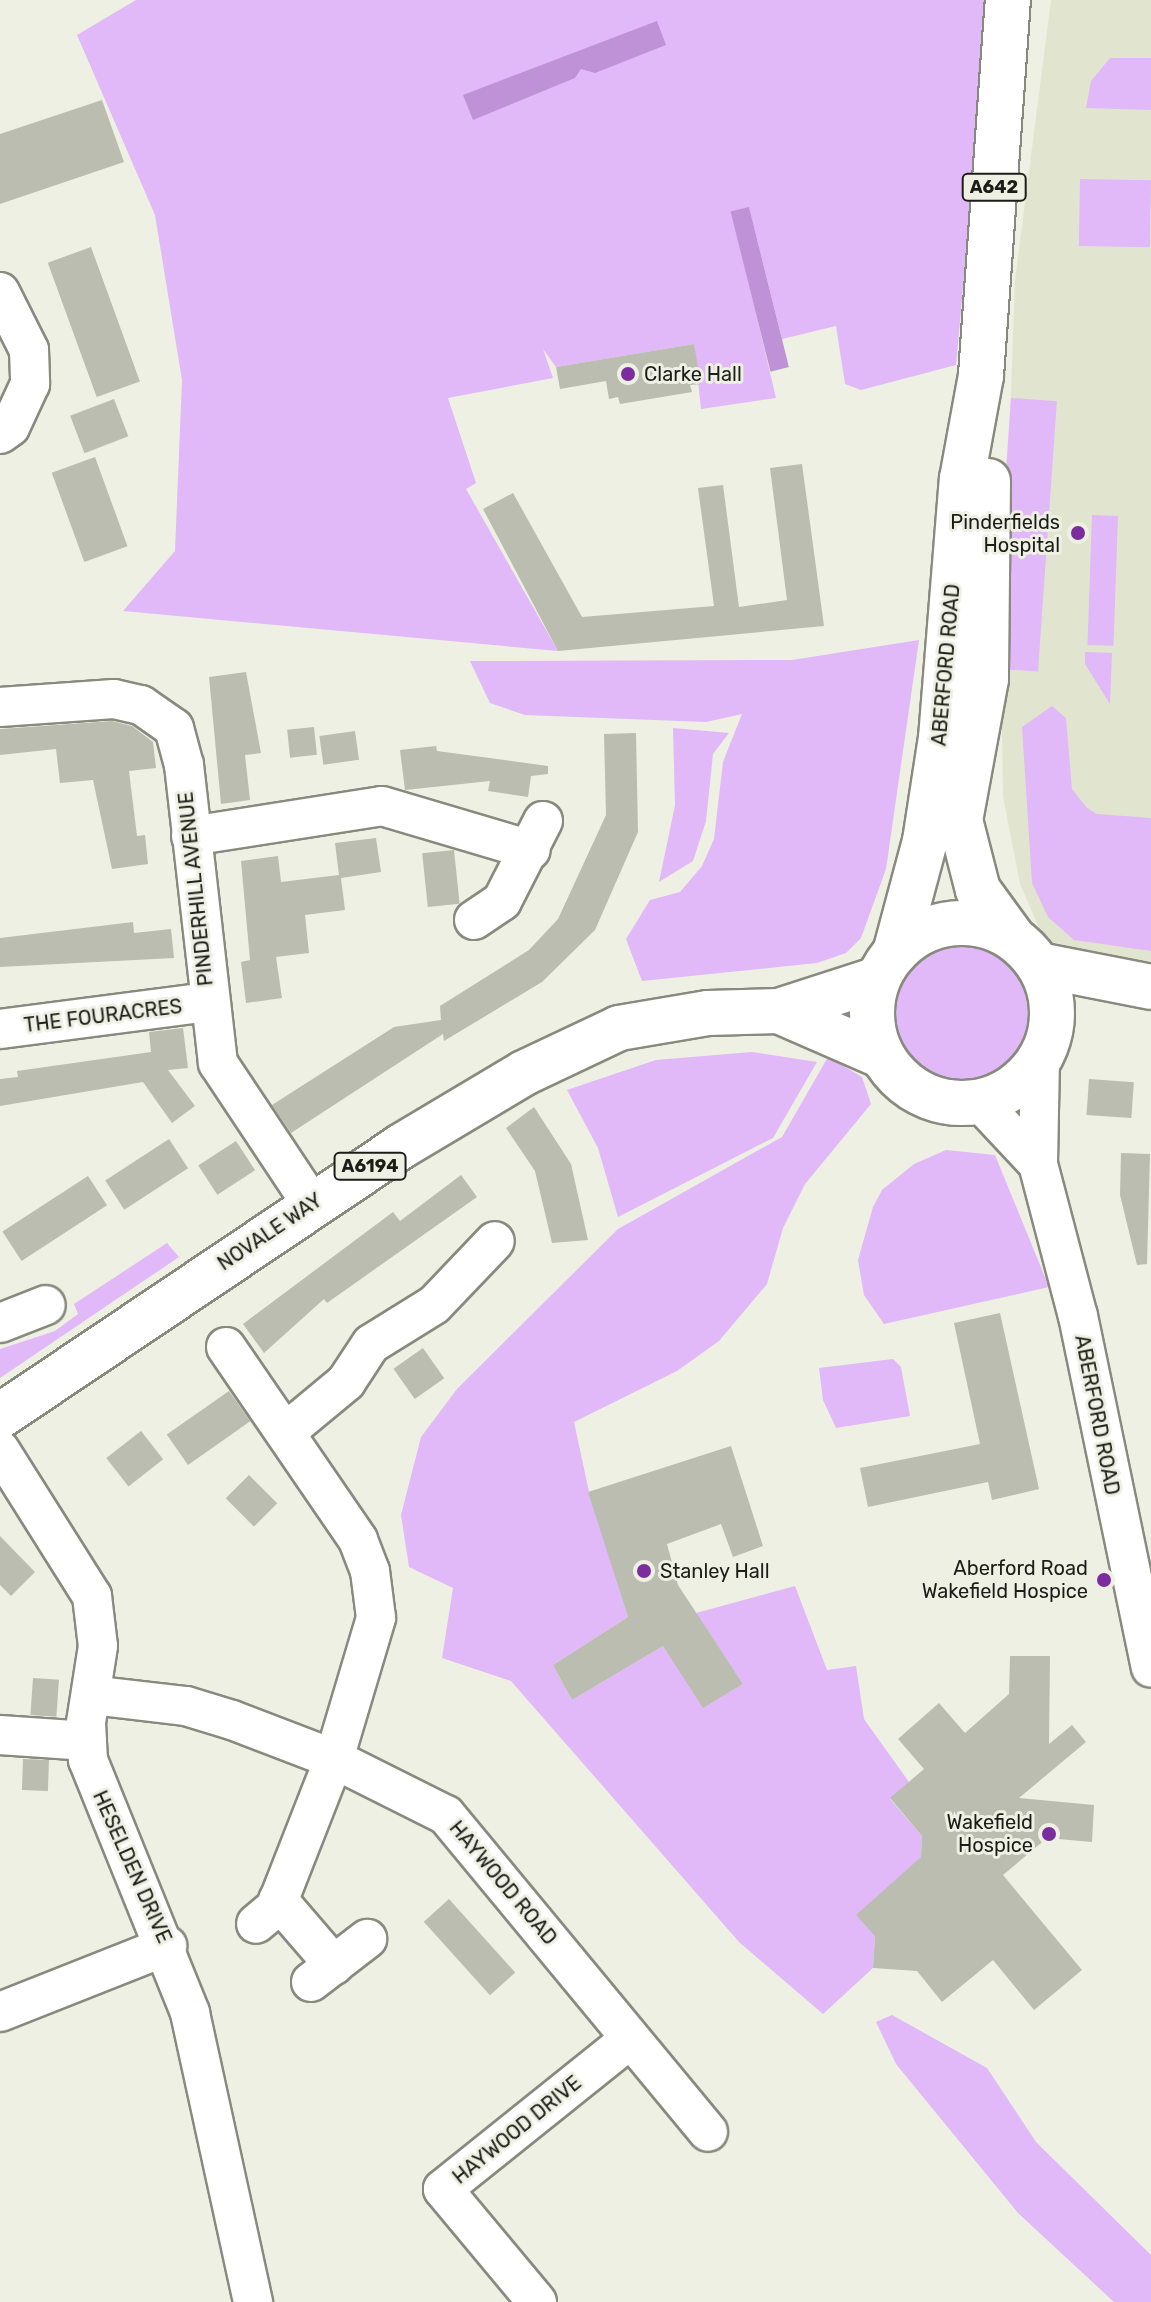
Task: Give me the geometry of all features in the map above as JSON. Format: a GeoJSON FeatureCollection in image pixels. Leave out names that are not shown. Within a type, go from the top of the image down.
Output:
{"type":"FeatureCollection","features":[{"type":"Feature","properties":{"kind":"main road","name":"ABERFORD ROAD"},"geometry":{"type":"LineString","coordinates":[[886,966],[925,841],[939,753],[962,479],[981,375],[1008,0]]}},
{"type":"Feature","properties":{"kind":"main road","name":"ABERFORD ROAD"},"geometry":{"type":"LineString","coordinates":[[981,375],[988,473],[985,687],[966,766],[960,820],[978,890],[1026,951]]}},
{"type":"Feature","properties":{"kind":"main road","name":"A6194"},"geometry":{"type":"LineString","coordinates":[[886,966],[926,931],[964,922],[1026,951],[1144,986]]}},
{"type":"Feature","properties":{"kind":"main road"},"geometry":{"type":"LineString","coordinates":[[1026,951],[1051,1001],[1044,1050]]}},
{"type":"Feature","properties":{"kind":"main road","name":"NOVALE WAY"},"geometry":{"type":"LineString","coordinates":[[779,1011],[886,966]]}},
{"type":"Feature","properties":{"kind":"main road"},"geometry":{"type":"LineString","coordinates":[[882,1056],[872,1005],[886,966]]}},
{"type":"Feature","properties":{"kind":"main road","name":"A6194"},"geometry":{"type":"LineString","coordinates":[[882,1056],[901,1080],[929,1098],[980,1102],[1015,1087],[1076,1012],[1144,986]]}},
{"type":"Feature","properties":{"kind":"main road","name":"NOVALE WAY"},"geometry":{"type":"LineString","coordinates":[[0,1416],[311,1203],[524,1073],[619,1028],[708,1013],[779,1011],[833,1029],[882,1056]]}},
{"type":"Feature","properties":{"kind":"street"},"geometry":{"type":"LineString","coordinates":[[0,292],[29,350],[30,384],[0,434]]}},
{"type":"Feature","properties":{"kind":"street","name":"PINDERHILL AVENUE"},"geometry":{"type":"LineString","coordinates":[[0,707],[114,699],[162,718],[174,728],[184,765],[207,1002],[227,1083],[311,1203]]}},
{"type":"Feature","properties":{"kind":"street"},"geometry":{"type":"LineString","coordinates":[[191,836],[382,806],[537,835],[502,901],[474,920]]}},
{"type":"Feature","properties":{"kind":"street","name":"THE FOURACRES"},"geometry":{"type":"LineString","coordinates":[[0,1029],[207,1002]]}},
{"type":"Feature","properties":{"kind":"street","name":"ABERFORD ROAD"},"geometry":{"type":"LineString","coordinates":[[1044,1050],[1038,1164],[1078,1316],[1151,1667]]}},
{"type":"Feature","properties":{"kind":"street","name":"ABERFORD ROAD"},"geometry":{"type":"LineString","coordinates":[[980,1102],[1038,1164]]}},
{"type":"Feature","properties":{"kind":"street"},"geometry":{"type":"LineString","coordinates":[[287,1431],[346,1382],[371,1344],[434,1305],[495,1241]]}},
{"type":"Feature","properties":{"kind":"street"},"geometry":{"type":"LineString","coordinates":[[0,1323],[46,1305]]}},
{"type":"Feature","properties":{"kind":"street"},"geometry":{"type":"LineString","coordinates":[[226,1347],[331,1493],[370,1571],[376,1618],[334,1759],[267,1912],[323,1973],[367,1939]]}},
{"type":"Feature","properties":{"kind":"street","name":"HESELDEN DRIVE"},"geometry":{"type":"LineString","coordinates":[[0,1450],[92,1596],[98,1646],[87,1741],[103,1808],[167,1946],[199,2049],[253,2302]]}},
{"type":"Feature","properties":{"kind":"street","name":"HAYWOOD ROAD"},"geometry":{"type":"LineString","coordinates":[[91,1695],[186,1706],[334,1759],[446,1815],[708,2132]]}},
{"type":"Feature","properties":{"kind":"street"},"geometry":{"type":"LineString","coordinates":[[0,1735],[87,1741]]}},
{"type":"Feature","properties":{"kind":"street"},"geometry":{"type":"LineString","coordinates":[[0,2012],[167,1946]]}},
{"type":"Feature","properties":{"kind":"street","name":"HAYWOOD DRIVE"},"geometry":{"type":"LineString","coordinates":[[537,2302],[443,2189],[630,2039]]}},
{"type":"Feature","properties":{"kind":"shaded area"},"geometry":{"type":"Polygon","coordinates":[[[136,0],[989,0],[956,365],[861,390],[845,384],[836,326],[782,339],[749,208],[732,212],[776,398],[701,409],[694,344],[556,367],[543,349],[553,378],[448,398],[476,483],[466,489],[558,651],[123,611],[175,551],[182,380],[155,215],[77,35],[136,0]]]}},
{"type":"Feature","properties":{"kind":"shaded area","name":"Pinderfields Hospital"},"geometry":{"type":"Polygon","coordinates":[[[1051,0],[1151,0],[1151,961],[1062,955],[1039,928],[1020,884],[1003,797],[1001,669],[1015,280],[1051,0]]]}},
{"type":"Feature","properties":{"kind":"shaded area"},"geometry":{"type":"Polygon","coordinates":[[[657,21],[666,45],[595,73],[581,69],[575,78],[473,120],[463,95],[657,21]]]}},
{"type":"Feature","properties":{"kind":"shaded area"},"geometry":{"type":"Polygon","coordinates":[[[1110,58],[1151,58],[1151,110],[1086,108],[1091,81],[1110,58]]]}},
{"type":"Feature","properties":{"kind":"shaded area"},"geometry":{"type":"Polygon","coordinates":[[[1080,179],[1151,180],[1150,247],[1079,246],[1080,179]]]}},
{"type":"Feature","properties":{"kind":"shaded area"},"geometry":{"type":"Polygon","coordinates":[[[749,207],[789,367],[770,372],[731,212],[749,207]]]}},
{"type":"Feature","properties":{"kind":"shaded area"},"geometry":{"type":"Polygon","coordinates":[[[1011,398],[1057,401],[1038,672],[992,668],[1011,398]]]}},
{"type":"Feature","properties":{"kind":"shaded area"},"geometry":{"type":"Polygon","coordinates":[[[1092,515],[1118,516],[1113,646],[1087,645],[1092,515]]]}},
{"type":"Feature","properties":{"kind":"shaded area"},"geometry":{"type":"Polygon","coordinates":[[[919,640],[886,869],[861,938],[846,953],[817,963],[642,981],[626,939],[650,900],[680,892],[702,866],[714,839],[723,762],[742,714],[706,722],[525,715],[490,703],[470,661],[792,660],[919,640]]]}},
{"type":"Feature","properties":{"kind":"shaded area"},"geometry":{"type":"Polygon","coordinates":[[[1085,652],[1112,653],[1110,704],[1085,664],[1085,652]]]}},
{"type":"Feature","properties":{"kind":"shaded area"},"geometry":{"type":"Polygon","coordinates":[[[1052,706],[1066,718],[1072,789],[1087,808],[1097,814],[1151,818],[1151,951],[1074,940],[1048,917],[1032,883],[1022,727],[1052,706]]]}},
{"type":"Feature","properties":{"kind":"shaded area"},"geometry":{"type":"Polygon","coordinates":[[[673,728],[729,733],[713,754],[706,821],[693,861],[659,882],[675,805],[673,728]]]}},
{"type":"Feature","properties":{"kind":"shaded area"},"geometry":{"type":"Polygon","coordinates":[[[962,941],[989,947],[1013,962],[1028,986],[1034,1013],[1028,1040],[1013,1064],[989,1079],[962,1085],[935,1079],[911,1064],[896,1040],[890,1013],[896,986],[911,962],[935,947],[962,941]]]}},
{"type":"Feature","properties":{"kind":"shaded area"},"geometry":{"type":"Polygon","coordinates":[[[752,1052],[817,1062],[773,1138],[618,1217],[598,1148],[567,1090],[656,1060],[752,1052]]]}},
{"type":"Feature","properties":{"kind":"shaded area"},"geometry":{"type":"Polygon","coordinates":[[[828,1057],[862,1077],[871,1104],[805,1184],[783,1228],[767,1284],[719,1341],[677,1371],[574,1422],[589,1492],[628,1617],[553,1665],[572,1700],[663,1646],[704,1707],[743,1684],[696,1613],[795,1586],[827,1670],[856,1666],[864,1719],[909,1782],[890,1799],[922,1836],[921,1857],[875,1936],[873,1968],[823,2014],[739,1942],[511,1681],[442,1658],[453,1588],[409,1567],[401,1515],[421,1437],[457,1389],[618,1229],[782,1137],[828,1057]]]}},
{"type":"Feature","properties":{"kind":"shaded area"},"geometry":{"type":"Polygon","coordinates":[[[946,1150],[995,1155],[1049,1287],[884,1324],[864,1295],[858,1260],[873,1207],[882,1190],[914,1164],[946,1150]]]}},
{"type":"Feature","properties":{"kind":"shaded area"},"geometry":{"type":"Polygon","coordinates":[[[167,1243],[179,1257],[0,1378],[0,1349],[55,1331],[78,1314],[74,1304],[167,1243]]]}},
{"type":"Feature","properties":{"kind":"shaded area"},"geometry":{"type":"Polygon","coordinates":[[[893,1359],[901,1367],[910,1416],[836,1428],[823,1400],[819,1368],[893,1359]]]}},
{"type":"Feature","properties":{"kind":"shaded area"},"geometry":{"type":"Polygon","coordinates":[[[892,2015],[987,2068],[1036,2142],[1151,2255],[1151,2302],[1114,2302],[1018,2213],[896,2064],[876,2022],[892,2015]]]}},
{"type":"Feature","properties":{"kind":"building"},"geometry":{"type":"Polygon","coordinates":[[[102,100],[124,162],[0,204],[0,134],[102,100]]]}},
{"type":"Feature","properties":{"kind":"building"},"geometry":{"type":"Polygon","coordinates":[[[91,247],[140,381],[97,397],[48,263],[91,247]]]}},
{"type":"Feature","properties":{"kind":"building","name":"Clarke Hall"},"geometry":{"type":"Polygon","coordinates":[[[694,344],[701,384],[690,385],[692,392],[620,404],[618,397],[609,399],[606,381],[560,389],[556,367],[694,344]]]}},
{"type":"Feature","properties":{"kind":"building"},"geometry":{"type":"Polygon","coordinates":[[[114,399],[128,436],[84,453],[70,416],[114,399]]]}},
{"type":"Feature","properties":{"kind":"building"},"geometry":{"type":"Polygon","coordinates":[[[95,457],[127,546],[84,562],[52,473],[95,457]]]}},
{"type":"Feature","properties":{"kind":"building"},"geometry":{"type":"Polygon","coordinates":[[[802,464],[824,626],[558,651],[483,509],[513,493],[582,617],[714,606],[698,488],[723,485],[739,607],[787,600],[770,468],[802,464]]]}},
{"type":"Feature","properties":{"kind":"building"},"geometry":{"type":"Polygon","coordinates":[[[246,672],[261,753],[245,755],[250,800],[221,804],[209,677],[246,672]]]}},
{"type":"Feature","properties":{"kind":"building"},"geometry":{"type":"Polygon","coordinates":[[[112,721],[132,726],[153,742],[156,768],[129,771],[137,836],[145,835],[148,864],[112,869],[93,780],[60,783],[56,749],[0,755],[0,729],[112,721]]]}},
{"type":"Feature","properties":{"kind":"building"},"geometry":{"type":"Polygon","coordinates":[[[314,727],[317,755],[290,758],[287,730],[314,727]]]}},
{"type":"Feature","properties":{"kind":"building"},"geometry":{"type":"Polygon","coordinates":[[[355,731],[359,760],[323,765],[319,736],[355,731]]]}},
{"type":"Feature","properties":{"kind":"building"},"geometry":{"type":"Polygon","coordinates":[[[636,733],[638,832],[595,930],[542,982],[444,1041],[443,1034],[291,1133],[272,1105],[394,1027],[441,1020],[440,1006],[529,950],[558,919],[606,815],[604,734],[636,733]]]}},
{"type":"Feature","properties":{"kind":"building"},"geometry":{"type":"Polygon","coordinates":[[[436,746],[437,751],[548,766],[548,774],[531,776],[528,797],[488,791],[490,781],[405,790],[400,750],[436,746]]]}},
{"type":"Feature","properties":{"kind":"building"},"geometry":{"type":"Polygon","coordinates":[[[376,838],[381,872],[341,878],[345,910],[305,915],[309,953],[276,957],[282,998],[246,1003],[241,962],[250,960],[241,861],[278,856],[281,882],[339,875],[335,843],[376,838]]]}},
{"type":"Feature","properties":{"kind":"building"},"geometry":{"type":"Polygon","coordinates":[[[454,850],[460,904],[428,907],[422,853],[454,850]]]}},
{"type":"Feature","properties":{"kind":"building"},"geometry":{"type":"Polygon","coordinates":[[[133,922],[134,933],[171,929],[174,958],[0,967],[0,938],[133,922]]]}},
{"type":"Feature","properties":{"kind":"building"},"geometry":{"type":"Polygon","coordinates":[[[183,1028],[188,1068],[168,1070],[195,1106],[172,1123],[143,1082],[0,1106],[0,1079],[18,1077],[17,1071],[151,1052],[149,1032],[183,1028]]]}},
{"type":"Feature","properties":{"kind":"building"},"geometry":{"type":"Polygon","coordinates":[[[1089,1079],[1134,1082],[1131,1118],[1086,1115],[1089,1079]]]}},
{"type":"Feature","properties":{"kind":"building"},"geometry":{"type":"Polygon","coordinates":[[[534,1107],[571,1164],[588,1240],[552,1243],[535,1171],[506,1128],[534,1107]]]}},
{"type":"Feature","properties":{"kind":"building"},"geometry":{"type":"Polygon","coordinates":[[[169,1139],[188,1168],[124,1210],[105,1180],[169,1139]]]}},
{"type":"Feature","properties":{"kind":"building"},"geometry":{"type":"Polygon","coordinates":[[[236,1141],[255,1170],[217,1195],[198,1166],[236,1141]]]}},
{"type":"Feature","properties":{"kind":"building"},"geometry":{"type":"Polygon","coordinates":[[[1121,1153],[1150,1154],[1147,1264],[1137,1265],[1120,1195],[1121,1153]]]}},
{"type":"Feature","properties":{"kind":"building"},"geometry":{"type":"Polygon","coordinates":[[[461,1175],[477,1197],[327,1303],[324,1299],[264,1353],[243,1324],[393,1212],[400,1221],[461,1175]]]}},
{"type":"Feature","properties":{"kind":"building"},"geometry":{"type":"Polygon","coordinates":[[[88,1176],[107,1205],[22,1261],[2,1232],[88,1176]]]}},
{"type":"Feature","properties":{"kind":"building"},"geometry":{"type":"Polygon","coordinates":[[[1000,1313],[1039,1489],[992,1500],[988,1482],[868,1507],[860,1468],[980,1444],[954,1323],[1000,1313]]]}},
{"type":"Feature","properties":{"kind":"building"},"geometry":{"type":"Polygon","coordinates":[[[423,1348],[444,1378],[415,1399],[394,1369],[423,1348]]]}},
{"type":"Feature","properties":{"kind":"building"},"geometry":{"type":"Polygon","coordinates":[[[229,1391],[250,1421],[188,1465],[167,1435],[229,1391]]]}},
{"type":"Feature","properties":{"kind":"building"},"geometry":{"type":"Polygon","coordinates":[[[141,1431],[163,1459],[128,1486],[106,1458],[141,1431]]]}},
{"type":"Feature","properties":{"kind":"building","name":"Stanley Hall"},"geometry":{"type":"Polygon","coordinates":[[[731,1446],[763,1546],[733,1557],[721,1524],[667,1544],[678,1585],[743,1684],[703,1708],[663,1646],[572,1700],[553,1665],[628,1617],[588,1492],[731,1446]]]}},
{"type":"Feature","properties":{"kind":"building"},"geometry":{"type":"Polygon","coordinates":[[[249,1475],[277,1503],[254,1527],[226,1498],[249,1475]]]}},
{"type":"Feature","properties":{"kind":"building"},"geometry":{"type":"Polygon","coordinates":[[[0,1536],[35,1572],[11,1596],[0,1585],[0,1536]]]}},
{"type":"Feature","properties":{"kind":"building","name":"Wakefield Hospice"},"geometry":{"type":"Polygon","coordinates":[[[1010,1656],[1050,1656],[1049,1744],[1072,1725],[1086,1742],[1019,1798],[1094,1805],[1092,1842],[1047,1838],[1003,1875],[1082,1970],[1034,2010],[993,1960],[942,2002],[917,1971],[873,1968],[875,1936],[856,1915],[921,1857],[922,1836],[890,1798],[924,1769],[898,1739],[939,1703],[965,1733],[1009,1694],[1010,1656]]]}},
{"type":"Feature","properties":{"kind":"building"},"geometry":{"type":"Polygon","coordinates":[[[33,1678],[59,1680],[56,1717],[30,1715],[33,1678]]]}},
{"type":"Feature","properties":{"kind":"building"},"geometry":{"type":"Polygon","coordinates":[[[23,1759],[49,1760],[48,1791],[22,1790],[23,1759]]]}},
{"type":"Feature","properties":{"kind":"building"},"geometry":{"type":"Polygon","coordinates":[[[449,1899],[515,1973],[490,1995],[424,1922],[449,1899]]]}},
{"type":"Feature","properties":{"kind":"place","name":"Clarke Hall"},"geometry":{"type":"Point","coordinates":[628,374]}},
{"type":"Feature","properties":{"kind":"place","name":"Pinderfields Hospital"},"geometry":{"type":"Point","coordinates":[1078,533]}},
{"type":"Feature","properties":{"kind":"place","name":"Stanley Hall"},"geometry":{"type":"Point","coordinates":[644,1571]}},
{"type":"Feature","properties":{"kind":"place","name":"Aberford Road Wakefield Hospice"},"geometry":{"type":"Point","coordinates":[1104,1580]}},
{"type":"Feature","properties":{"kind":"place","name":"Wakefield Hospice"},"geometry":{"type":"Point","coordinates":[1049,1834]}}]}
